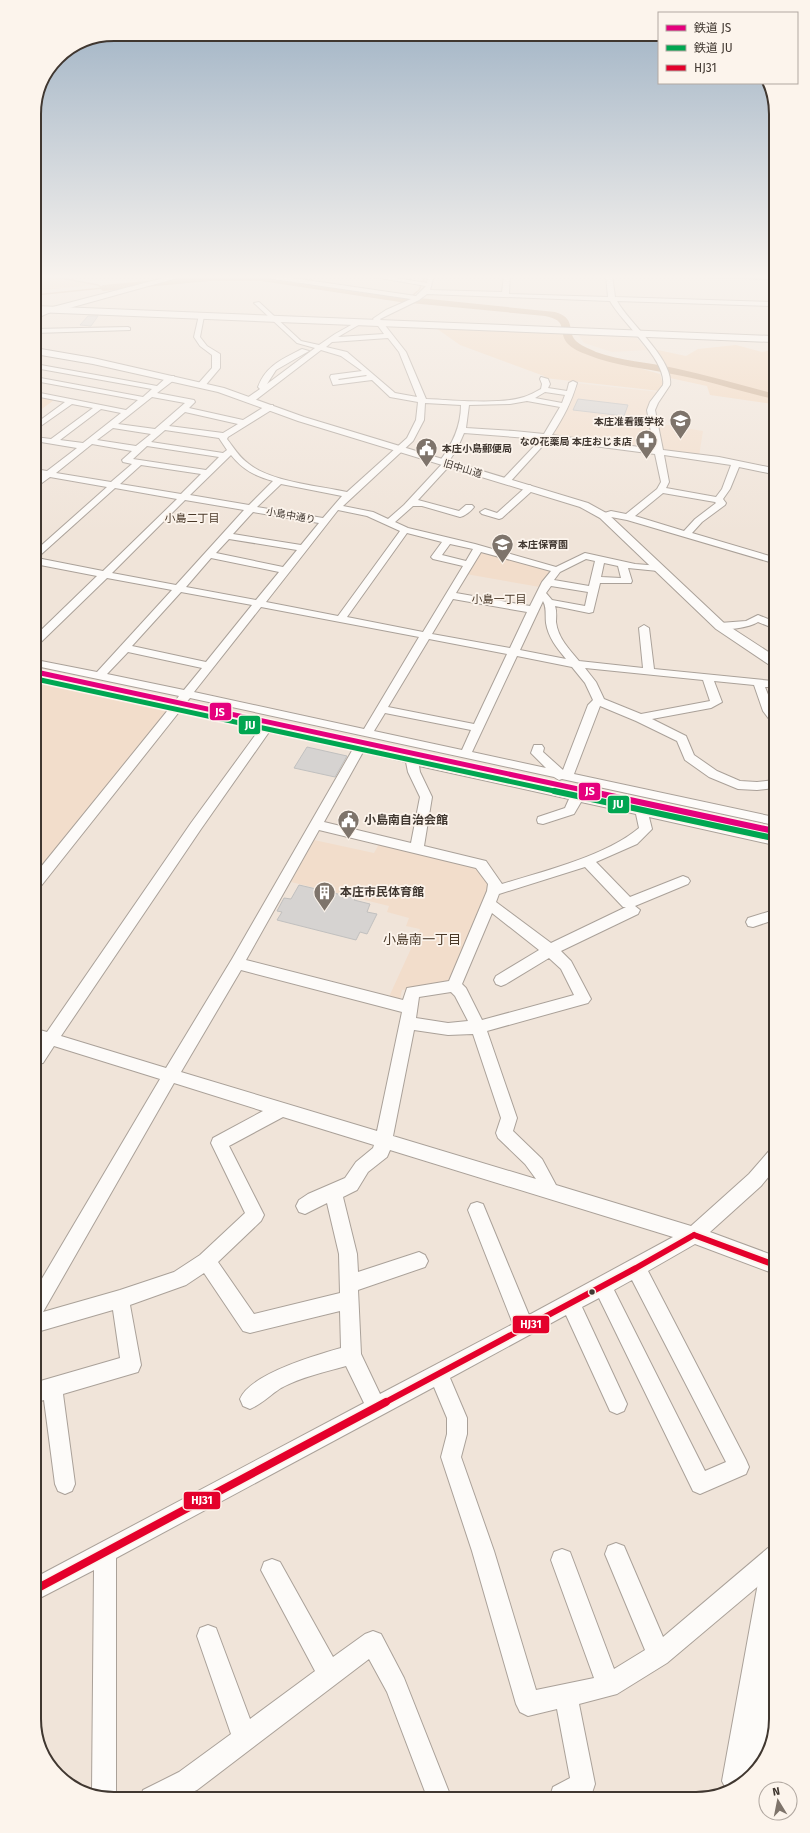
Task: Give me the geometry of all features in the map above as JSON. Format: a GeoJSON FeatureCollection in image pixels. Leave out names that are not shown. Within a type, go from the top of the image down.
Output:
{"type":"FeatureCollection","features":[{"type":"Feature","properties":{"kind":"highway"},"geometry":{"type":"LineString","coordinates":[[741,1777],[769,1613]]}},
{"type":"Feature","properties":{"kind":"main road","name":"旧中山道"},"geometry":{"type":"LineString","coordinates":[[88,361],[201,385],[401,449],[584,505],[604,516],[720,626],[769,659]]}},
{"type":"Feature","properties":{"kind":"street"},"geometry":{"type":"LineString","coordinates":[[41,374],[60,361]]}},
{"type":"Feature","properties":{"kind":"street"},"geometry":{"type":"LineString","coordinates":[[201,385],[216,368],[216,361]]}},
{"type":"Feature","properties":{"kind":"street"},"geometry":{"type":"LineString","coordinates":[[261,392],[264,382],[277,365],[287,361]]}},
{"type":"Feature","properties":{"kind":"street"},"geometry":{"type":"LineString","coordinates":[[250,400],[299,361]]}},
{"type":"Feature","properties":{"kind":"street"},"geometry":{"type":"LineString","coordinates":[[359,361],[370,376],[393,395],[465,403],[510,402],[527,399],[544,390],[571,394]]}},
{"type":"Feature","properties":{"kind":"street","name":"小島中通り"},"geometry":{"type":"LineString","coordinates":[[41,473],[325,521],[336,507],[401,449],[410,439],[420,420],[422,399],[406,361]]}},
{"type":"Feature","properties":{"kind":"street"},"geometry":{"type":"LineString","coordinates":[[628,517],[661,490],[665,482],[651,404],[665,388],[667,382],[664,371],[656,361]]}},
{"type":"Feature","properties":{"kind":"street"},"geometry":{"type":"LineString","coordinates":[[41,367],[158,388]]}},
{"type":"Feature","properties":{"kind":"street"},"geometry":{"type":"LineString","coordinates":[[41,480],[171,378]]}},
{"type":"Feature","properties":{"kind":"street"},"geometry":{"type":"LineString","coordinates":[[41,379],[143,399]]}},
{"type":"Feature","properties":{"kind":"street"},"geometry":{"type":"LineString","coordinates":[[544,379],[546,384],[544,390]]}},
{"type":"Feature","properties":{"kind":"street"},"geometry":{"type":"LineString","coordinates":[[506,481],[533,455],[546,436],[566,406],[571,394],[573,383]]}},
{"type":"Feature","properties":{"kind":"street"},"geometry":{"type":"LineString","coordinates":[[150,394],[191,402],[126,460],[208,473]]}},
{"type":"Feature","properties":{"kind":"street"},"geometry":{"type":"LineString","coordinates":[[41,395],[126,412]]}},
{"type":"Feature","properties":{"kind":"street"},"geometry":{"type":"LineString","coordinates":[[527,399],[566,406]]}},
{"type":"Feature","properties":{"kind":"street"},"geometry":{"type":"LineString","coordinates":[[41,423],[71,401]]}},
{"type":"Feature","properties":{"kind":"street"},"geometry":{"type":"LineString","coordinates":[[388,523],[411,503],[446,462],[461,430],[465,403]]}},
{"type":"Feature","properties":{"kind":"street"},"geometry":{"type":"LineString","coordinates":[[53,442],[99,407]]}},
{"type":"Feature","properties":{"kind":"street"},"geometry":{"type":"LineString","coordinates":[[163,427],[224,436],[270,407]]}},
{"type":"Feature","properties":{"kind":"street"},"geometry":{"type":"LineString","coordinates":[[184,409],[245,424]]}},
{"type":"Feature","properties":{"kind":"street"},"geometry":{"type":"LineString","coordinates":[[41,416],[49,417]]}},
{"type":"Feature","properties":{"kind":"street"},"geometry":{"type":"LineString","coordinates":[[112,425],[156,432]]}},
{"type":"Feature","properties":{"kind":"street"},"geometry":{"type":"LineString","coordinates":[[461,430],[492,433],[514,432],[546,436],[660,452],[769,470]]}},
{"type":"Feature","properties":{"kind":"street"},"geometry":{"type":"LineString","coordinates":[[224,436],[223,438],[247,468],[280,480],[349,495]]}},
{"type":"Feature","properties":{"kind":"street"},"geometry":{"type":"LineString","coordinates":[[41,440],[137,449]]}},
{"type":"Feature","properties":{"kind":"street"},"geometry":{"type":"LineString","coordinates":[[144,443],[225,456]]}},
{"type":"Feature","properties":{"kind":"street"},"geometry":{"type":"LineString","coordinates":[[41,636],[232,449]]}},
{"type":"Feature","properties":{"kind":"street"},"geometry":{"type":"LineString","coordinates":[[41,551],[139,462]]}},
{"type":"Feature","properties":{"kind":"street"},"geometry":{"type":"LineString","coordinates":[[718,500],[726,489],[736,464]]}},
{"type":"Feature","properties":{"kind":"street"},"geometry":{"type":"LineString","coordinates":[[99,677],[252,508],[280,480]]}},
{"type":"Feature","properties":{"kind":"street"},"geometry":{"type":"LineString","coordinates":[[485,512],[499,516],[530,488]]}},
{"type":"Feature","properties":{"kind":"street"},"geometry":{"type":"LineString","coordinates":[[661,490],[718,500],[722,503],[698,520],[697,524],[686,534]]}},
{"type":"Feature","properties":{"kind":"street"},"geometry":{"type":"LineString","coordinates":[[411,503],[422,503],[460,514],[469,507]]}},
{"type":"Feature","properties":{"kind":"street"},"geometry":{"type":"LineString","coordinates":[[336,507],[370,514],[405,530],[472,546],[478,549],[558,570]]}},
{"type":"Feature","properties":{"kind":"street"},"geometry":{"type":"LineString","coordinates":[[604,516],[611,514],[628,517],[769,559]]}},
{"type":"Feature","properties":{"kind":"street"},"geometry":{"type":"LineString","coordinates":[[41,877],[325,521]]}},
{"type":"Feature","properties":{"kind":"street"},"geometry":{"type":"LineString","coordinates":[[341,619],[405,530]]}},
{"type":"Feature","properties":{"kind":"street"},"geometry":{"type":"LineString","coordinates":[[228,536],[302,548]]}},
{"type":"Feature","properties":{"kind":"street"},"geometry":{"type":"LineString","coordinates":[[446,541],[436,557],[469,564]]}},
{"type":"Feature","properties":{"kind":"street"},"geometry":{"type":"LineString","coordinates":[[367,733],[478,549]]}},
{"type":"Feature","properties":{"kind":"street"},"geometry":{"type":"LineString","coordinates":[[210,555],[285,570]]}},
{"type":"Feature","properties":{"kind":"street"},"geometry":{"type":"LineString","coordinates":[[465,755],[534,610],[541,592],[558,570],[585,556],[635,567],[658,568]]}},
{"type":"Feature","properties":{"kind":"street"},"geometry":{"type":"LineString","coordinates":[[549,602],[590,610],[600,559]]}},
{"type":"Feature","properties":{"kind":"street"},"geometry":{"type":"LineString","coordinates":[[41,562],[104,576],[341,619],[424,637],[575,664],[769,683]]}},
{"type":"Feature","properties":{"kind":"street"},"geometry":{"type":"LineString","coordinates":[[548,582],[595,586],[627,581],[622,564]]}},
{"type":"Feature","properties":{"kind":"street"},"geometry":{"type":"LineString","coordinates":[[541,592],[549,602],[552,614],[551,622],[558,641],[590,682],[600,701],[640,718],[682,739],[690,757],[713,774],[738,785],[757,786],[769,785]]}},
{"type":"Feature","properties":{"kind":"street"},"geometry":{"type":"LineString","coordinates":[[450,595],[534,610]]}},
{"type":"Feature","properties":{"kind":"street"},"geometry":{"type":"LineString","coordinates":[[720,626],[748,624],[758,618],[769,614]]}},
{"type":"Feature","properties":{"kind":"street"},"geometry":{"type":"LineString","coordinates":[[758,618],[769,624]]}},
{"type":"Feature","properties":{"kind":"street"},"geometry":{"type":"LineString","coordinates":[[644,628],[649,671]]}},
{"type":"Feature","properties":{"kind":"street"},"geometry":{"type":"LineString","coordinates":[[125,648],[208,666]]}},
{"type":"Feature","properties":{"kind":"street"},"geometry":{"type":"LineString","coordinates":[[41,664],[187,694],[769,821]]}},
{"type":"Feature","properties":{"kind":"street"},"geometry":{"type":"LineString","coordinates":[[640,718],[711,705],[716,702],[707,677]]}},
{"type":"Feature","properties":{"kind":"street"},"geometry":{"type":"LineString","coordinates":[[41,678],[177,707],[266,728],[360,747],[460,772],[769,840]]}},
{"type":"Feature","properties":{"kind":"street"},"geometry":{"type":"LineString","coordinates":[[758,682],[769,711]]}},
{"type":"Feature","properties":{"kind":"street"},"geometry":{"type":"LineString","coordinates":[[563,777],[594,705],[600,701]]}},
{"type":"Feature","properties":{"kind":"street"},"geometry":{"type":"LineString","coordinates":[[381,708],[477,728]]}},
{"type":"Feature","properties":{"kind":"street"},"geometry":{"type":"LineString","coordinates":[[266,728],[43,1037],[694,1235],[769,1263]]}},
{"type":"Feature","properties":{"kind":"street"},"geometry":{"type":"LineString","coordinates":[[41,1298],[169,1076],[237,963],[360,747]]}},
{"type":"Feature","properties":{"kind":"street"},"geometry":{"type":"LineString","coordinates":[[538,748],[537,753],[563,777]]}},
{"type":"Feature","properties":{"kind":"street"},"geometry":{"type":"LineString","coordinates":[[412,760],[414,772],[426,797],[417,849]]}},
{"type":"Feature","properties":{"kind":"street"},"geometry":{"type":"LineString","coordinates":[[543,820],[570,811],[577,797]]}},
{"type":"Feature","properties":{"kind":"street"},"geometry":{"type":"LineString","coordinates":[[492,897],[537,878],[587,861],[632,841],[646,829],[641,811]]}},
{"type":"Feature","properties":{"kind":"street"},"geometry":{"type":"LineString","coordinates":[[316,825],[480,864],[495,884],[492,897],[454,986]]}},
{"type":"Feature","properties":{"kind":"street"},"geometry":{"type":"LineString","coordinates":[[587,861],[628,903],[683,882]]}},
{"type":"Feature","properties":{"kind":"street"},"geometry":{"type":"LineString","coordinates":[[237,963],[448,1029],[478,1027],[583,999],[566,965],[492,897]]}},
{"type":"Feature","properties":{"kind":"street"},"geometry":{"type":"LineString","coordinates":[[501,980],[550,950],[632,910]]}},
{"type":"Feature","properties":{"kind":"street"},"geometry":{"type":"LineString","coordinates":[[753,922],[769,917]]}},
{"type":"Feature","properties":{"kind":"street"},"geometry":{"type":"LineString","coordinates":[[306,1206],[314,1200],[351,1184],[362,1167],[381,1152],[412,992],[454,986],[461,992],[478,1027],[509,1118],[504,1133],[536,1163],[544,1175],[549,1190]]}},
{"type":"Feature","properties":{"kind":"street"},"geometry":{"type":"LineString","coordinates":[[41,1321],[120,1299],[179,1279],[206,1261],[255,1215],[219,1143],[282,1109]]}},
{"type":"Feature","properties":{"kind":"street"},"geometry":{"type":"LineString","coordinates":[[41,1586],[636,1268],[694,1235],[755,1180],[769,1162]]}},
{"type":"Feature","properties":{"kind":"street"},"geometry":{"type":"LineString","coordinates":[[333,1193],[348,1254],[351,1354],[376,1407]]}},
{"type":"Feature","properties":{"kind":"street"},"geometry":{"type":"LineString","coordinates":[[477,1210],[524,1327]]}},
{"type":"Feature","properties":{"kind":"street"},"geometry":{"type":"LineString","coordinates":[[206,1261],[250,1324],[348,1292],[419,1262]]}},
{"type":"Feature","properties":{"kind":"street"},"geometry":{"type":"LineString","coordinates":[[602,1285],[700,1484],[739,1467],[636,1268]]}},
{"type":"Feature","properties":{"kind":"street"},"geometry":{"type":"LineString","coordinates":[[65,1484],[45,1390],[132,1365],[120,1299]]}},
{"type":"Feature","properties":{"kind":"street"},"geometry":{"type":"LineString","coordinates":[[570,1302],[617,1404]]}},
{"type":"Feature","properties":{"kind":"street"},"geometry":{"type":"LineString","coordinates":[[250,1399],[275,1381],[318,1364],[351,1354]]}},
{"type":"Feature","properties":{"kind":"street"},"geometry":{"type":"LineString","coordinates":[[438,1373],[456,1418],[457,1434],[451,1457],[483,1551],[528,1704],[609,1686],[659,1655],[769,1562]]}},
{"type":"Feature","properties":{"kind":"street"},"geometry":{"type":"LineString","coordinates":[[104,1791],[105,1552]]}},
{"type":"Feature","properties":{"kind":"street"},"geometry":{"type":"LineString","coordinates":[[616,1554],[659,1655]]}},
{"type":"Feature","properties":{"kind":"street"},"geometry":{"type":"LineString","coordinates":[[562,1560],[609,1686]]}},
{"type":"Feature","properties":{"kind":"street"},"geometry":{"type":"LineString","coordinates":[[272,1570],[330,1674]]}},
{"type":"Feature","properties":{"kind":"street"},"geometry":{"type":"LineString","coordinates":[[208,1636],[245,1738]]}},
{"type":"Feature","properties":{"kind":"street"},"geometry":{"type":"LineString","coordinates":[[165,1792],[188,1781],[373,1642],[396,1686],[437,1792]]}},
{"type":"Feature","properties":{"kind":"street"},"geometry":{"type":"LineString","coordinates":[[566,1696],[583,1784],[569,1792]]}},
{"type":"Feature","properties":{"kind":"shaded area"},"geometry":{"type":"Polygon","coordinates":[[[502,361],[612,361],[660,374],[663,385],[660,391],[545,378],[544,376],[502,361]]]}},
{"type":"Feature","properties":{"kind":"shaded area"},"geometry":{"type":"Polygon","coordinates":[[[662,361],[769,361],[769,403],[710,395],[707,386],[670,378],[667,368],[662,361]]]}},
{"type":"Feature","properties":{"kind":"shaded area"},"geometry":{"type":"Polygon","coordinates":[[[575,383],[659,392],[649,402],[648,410],[657,450],[548,435],[568,408],[575,383]]]}},
{"type":"Feature","properties":{"kind":"shaded area"},"geometry":{"type":"Polygon","coordinates":[[[41,397],[54,400],[41,410],[41,397]]]}},
{"type":"Feature","properties":{"kind":"shaded area","name":"本庄准看護学校"},"geometry":{"type":"Polygon","coordinates":[[[656,423],[703,431],[699,456],[661,450],[656,423]]]}},
{"type":"Feature","properties":{"kind":"shaded area","name":"本庄保育園"},"geometry":{"type":"Polygon","coordinates":[[[478,551],[555,570],[540,587],[466,574],[478,551]]]}},
{"type":"Feature","properties":{"kind":"shaded area"},"geometry":{"type":"Polygon","coordinates":[[[41,682],[170,709],[41,867],[41,682]]]}},
{"type":"Feature","properties":{"kind":"shaded area"},"geometry":{"type":"Polygon","coordinates":[[[314,840],[374,853],[379,844],[478,866],[492,885],[452,982],[402,990],[400,999],[388,999],[420,929],[406,926],[409,918],[387,912],[389,906],[291,882],[314,840]]]}},
{"type":"Feature","properties":{"kind":"building"},"geometry":{"type":"Polygon","coordinates":[[[578,399],[628,405],[624,416],[573,410],[578,399]]]}},
{"type":"Feature","properties":{"kind":"building"},"geometry":{"type":"Polygon","coordinates":[[[307,747],[347,756],[335,777],[294,768],[307,747]]]}},
{"type":"Feature","properties":{"kind":"building","name":"本庄市民体育館"},"geometry":{"type":"Polygon","coordinates":[[[299,885],[355,898],[354,900],[370,904],[367,912],[377,914],[367,934],[360,932],[356,940],[277,920],[282,912],[277,911],[284,898],[291,899],[299,885]]]}},
{"type":"Feature","properties":{"kind":"waterway"},"geometry":{"type":"LineString","coordinates":[[619,361],[674,371],[769,395]]}},
{"type":"Feature","properties":{"kind":"rail line","name":"JS"},"geometry":{"type":"LineString","coordinates":[[41,673],[769,830]]}},
{"type":"Feature","properties":{"kind":"rail line","name":"JU"},"geometry":{"type":"LineString","coordinates":[[41,680],[769,837]]}},
{"type":"Feature","properties":{"kind":"transit line","name":"HJ31"},"geometry":{"type":"LineString","coordinates":[[694,1235],[769,1263]]}},
{"type":"Feature","properties":{"kind":"transit line","name":"HJ31"},"geometry":{"type":"LineString","coordinates":[[41,1586],[636,1268],[694,1235]]}},
{"type":"Feature","properties":{"kind":"place","name":"本庄准看護学校"},"geometry":{"type":"Point","coordinates":[680,440]}},
{"type":"Feature","properties":{"kind":"place","name":"なの花薬局 本庄おじま店"},"geometry":{"type":"Point","coordinates":[647,460]}},
{"type":"Feature","properties":{"kind":"place","name":"本庄小島郵便局"},"geometry":{"type":"Point","coordinates":[427,468]}},
{"type":"Feature","properties":{"kind":"place","name":"本庄保育園"},"geometry":{"type":"Point","coordinates":[503,564]}},
{"type":"Feature","properties":{"kind":"place","name":"小島南自治会館"},"geometry":{"type":"Point","coordinates":[348,840]}},
{"type":"Feature","properties":{"kind":"place","name":"本庄市民体育館"},"geometry":{"type":"Point","coordinates":[324,912]}},
{"type":"Feature","properties":{"kind":"district","name":"小島二丁目"},"geometry":{"type":"Point","coordinates":[192,518]}},
{"type":"Feature","properties":{"kind":"district","name":"小島一丁目"},"geometry":{"type":"Point","coordinates":[499,599]}},
{"type":"Feature","properties":{"kind":"district","name":"小島南一丁目"},"geometry":{"type":"Point","coordinates":[422,939]}}]}
